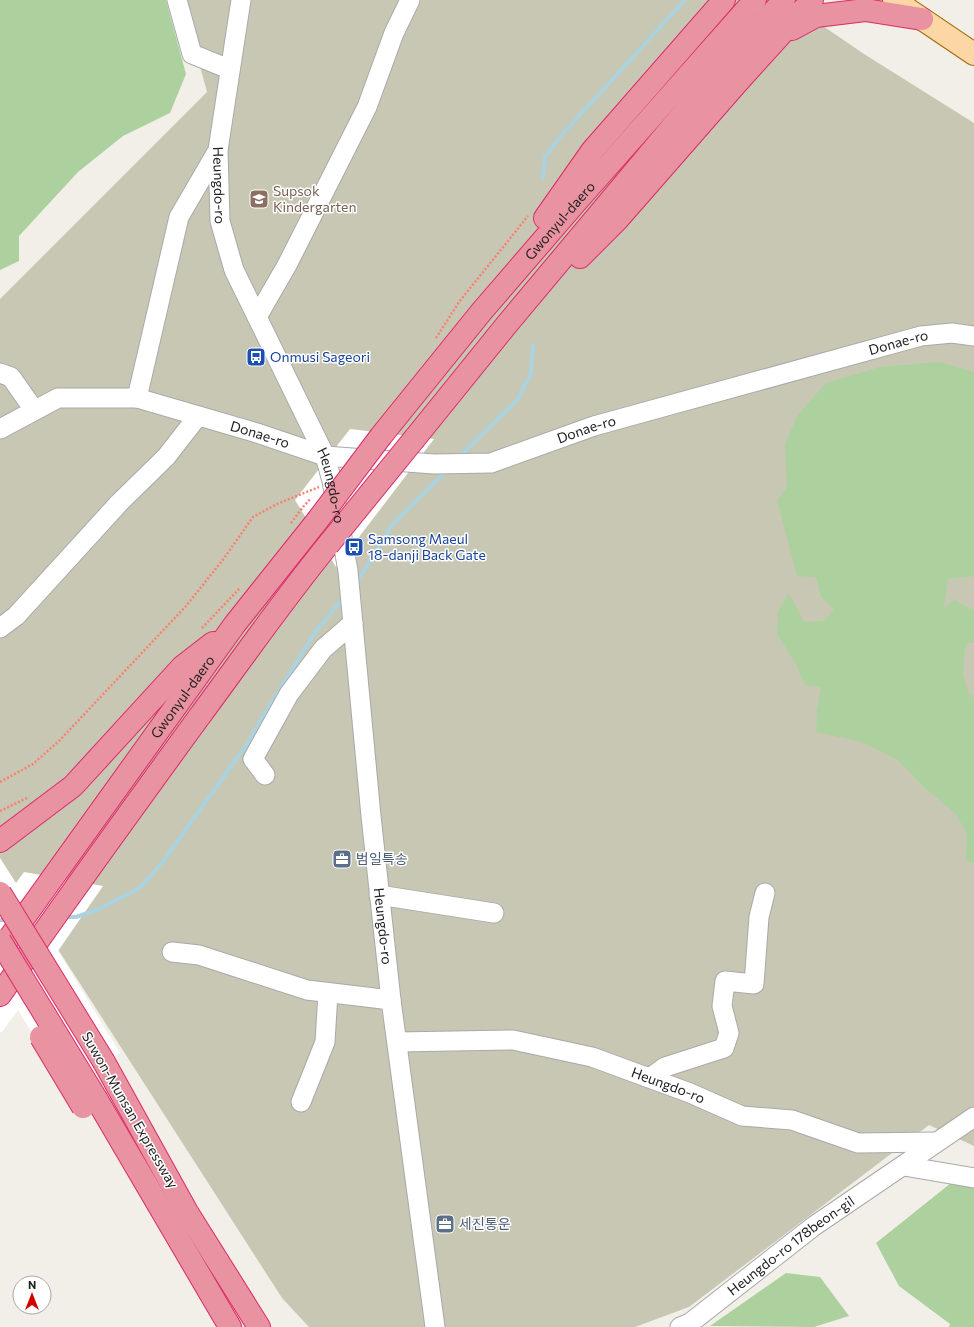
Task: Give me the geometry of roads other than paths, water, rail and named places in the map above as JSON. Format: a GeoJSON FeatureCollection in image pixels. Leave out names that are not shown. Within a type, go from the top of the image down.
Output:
{"type":"FeatureCollection","features":[{"type":"Feature","properties":{"kind":"highway"},"geometry":{"type":"LineString","coordinates":[[455,344],[592,151],[724,0]]}},
{"type":"Feature","properties":{"kind":"highway","name":"Gwonyul-daero"},"geometry":{"type":"LineString","coordinates":[[0,994],[79,882],[288,595],[472,367],[702,90],[784,0]]}},
{"type":"Feature","properties":{"kind":"highway"},"geometry":{"type":"LineString","coordinates":[[780,35],[796,0]]}},
{"type":"Feature","properties":{"kind":"highway"},"geometry":{"type":"LineString","coordinates":[[472,367],[617,220],[812,0]]}},
{"type":"Feature","properties":{"kind":"highway"},"geometry":{"type":"LineString","coordinates":[[905,0],[922,19]]}},
{"type":"Feature","properties":{"kind":"highway","name":"Gwonyul-daero"},"geometry":{"type":"LineString","coordinates":[[0,951],[235,624],[381,436],[455,344],[576,202],[750,5]]}},
{"type":"Feature","properties":{"kind":"highway"},"geometry":{"type":"LineString","coordinates":[[780,35],[816,16],[865,10],[922,19]]}},
{"type":"Feature","properties":{"kind":"highway"},"geometry":{"type":"LineString","coordinates":[[0,841],[73,786],[182,667],[235,624]]}},
{"type":"Feature","properties":{"kind":"highway","name":"Suwon-Munsan Expressway"},"geometry":{"type":"LineString","coordinates":[[0,894],[104,1062],[188,1212],[259,1327]]}},
{"type":"Feature","properties":{"kind":"highway","name":"Suwon-Munsan Expressway"},"geometry":{"type":"LineString","coordinates":[[0,941],[90,1104],[230,1327]]}},
{"type":"Feature","properties":{"kind":"highway"},"geometry":{"type":"LineString","coordinates":[[0,970],[90,1104],[218,1327]]}},
{"type":"Feature","properties":{"kind":"main road"},"geometry":{"type":"LineString","coordinates":[[894,0],[974,54]]}},
{"type":"Feature","properties":{"kind":"street"},"geometry":{"type":"LineString","coordinates":[[177,0],[192,54],[230,69]]}},
{"type":"Feature","properties":{"kind":"street","name":"Heungdo-ro"},"geometry":{"type":"LineString","coordinates":[[241,0],[218,150],[220,221],[234,270],[325,456],[332,481],[348,571],[379,895],[391,1000],[435,1327]]}},
{"type":"Feature","properties":{"kind":"street"},"geometry":{"type":"LineString","coordinates":[[257,317],[287,265],[367,107],[394,32],[410,0]]}},
{"type":"Feature","properties":{"kind":"street"},"geometry":{"type":"LineString","coordinates":[[137,398],[180,217],[218,150]]}},
{"type":"Feature","properties":{"kind":"street","name":"Donae-ro"},"geometry":{"type":"LineString","coordinates":[[0,429],[58,398],[137,398],[257,433],[325,456],[434,464],[490,463],[594,426],[921,336],[952,333],[974,336]]}},
{"type":"Feature","properties":{"kind":"street"},"geometry":{"type":"LineString","coordinates":[[0,373],[11,377],[34,410]]}},
{"type":"Feature","properties":{"kind":"street"},"geometry":{"type":"LineString","coordinates":[[0,628],[16,616],[119,503],[166,457],[198,416]]}},
{"type":"Feature","properties":{"kind":"street"},"geometry":{"type":"LineString","coordinates":[[265,775],[253,759],[289,694],[323,649],[352,619]]}},
{"type":"Feature","properties":{"kind":"street"},"geometry":{"type":"LineString","coordinates":[[650,1078],[665,1067],[724,1048],[730,1032],[722,1006],[726,981],[754,984],[759,917],[765,893]]}},
{"type":"Feature","properties":{"kind":"street"},"geometry":{"type":"LineString","coordinates":[[379,895],[494,913]]}},
{"type":"Feature","properties":{"kind":"street"},"geometry":{"type":"LineString","coordinates":[[172,952],[199,955],[307,990],[391,1000]]}},
{"type":"Feature","properties":{"kind":"street"},"geometry":{"type":"LineString","coordinates":[[301,1102],[325,1042],[328,993]]}},
{"type":"Feature","properties":{"kind":"street","name":"Heungdo-ro"},"geometry":{"type":"LineString","coordinates":[[397,1042],[513,1040],[592,1057],[690,1093],[742,1116],[792,1120],[858,1143],[936,1142]]}},
{"type":"Feature","properties":{"kind":"street","name":"Heungdo-ro 178beon-gil"},"geometry":{"type":"LineString","coordinates":[[680,1327],[690,1323],[814,1226],[974,1117]]}},
{"type":"Feature","properties":{"kind":"street"},"geometry":{"type":"LineString","coordinates":[[904,1166],[974,1178]]}},
{"type":"Feature","properties":{"kind":"waterway"},"geometry":{"type":"LineString","coordinates":[[543,178],[545,157],[559,138],[685,0]]}},
{"type":"Feature","properties":{"kind":"waterway"},"geometry":{"type":"LineString","coordinates":[[459,457],[518,399],[531,373],[533,345]]}},
{"type":"Feature","properties":{"kind":"waterway"},"geometry":{"type":"LineString","coordinates":[[355,583],[365,570],[391,526],[446,471]]}},
{"type":"Feature","properties":{"kind":"waterway"},"geometry":{"type":"LineString","coordinates":[[63,917],[76,917],[99,909],[140,888],[164,860],[247,744],[316,631],[344,597]]}},
{"type":"Feature","properties":{"kind":"waterway"},"geometry":{"type":"LineString","coordinates":[[0,920],[8,920]]}},
{"type":"Feature","properties":{"kind":"place","name":"Supsok Kindergarten"},"geometry":{"type":"Point","coordinates":[259,199]}},
{"type":"Feature","properties":{"kind":"place","name":"Onmusi Sageori"},"geometry":{"type":"Point","coordinates":[256,357]}},
{"type":"Feature","properties":{"kind":"place","name":"Samsong Maeul 18-danji Back Gate"},"geometry":{"type":"Point","coordinates":[354,547]}},
{"type":"Feature","properties":{"kind":"place","name":"범일특송"},"geometry":{"type":"Point","coordinates":[342,859]}},
{"type":"Feature","properties":{"kind":"place","name":"세진통운"},"geometry":{"type":"Point","coordinates":[445,1224]}}]}
